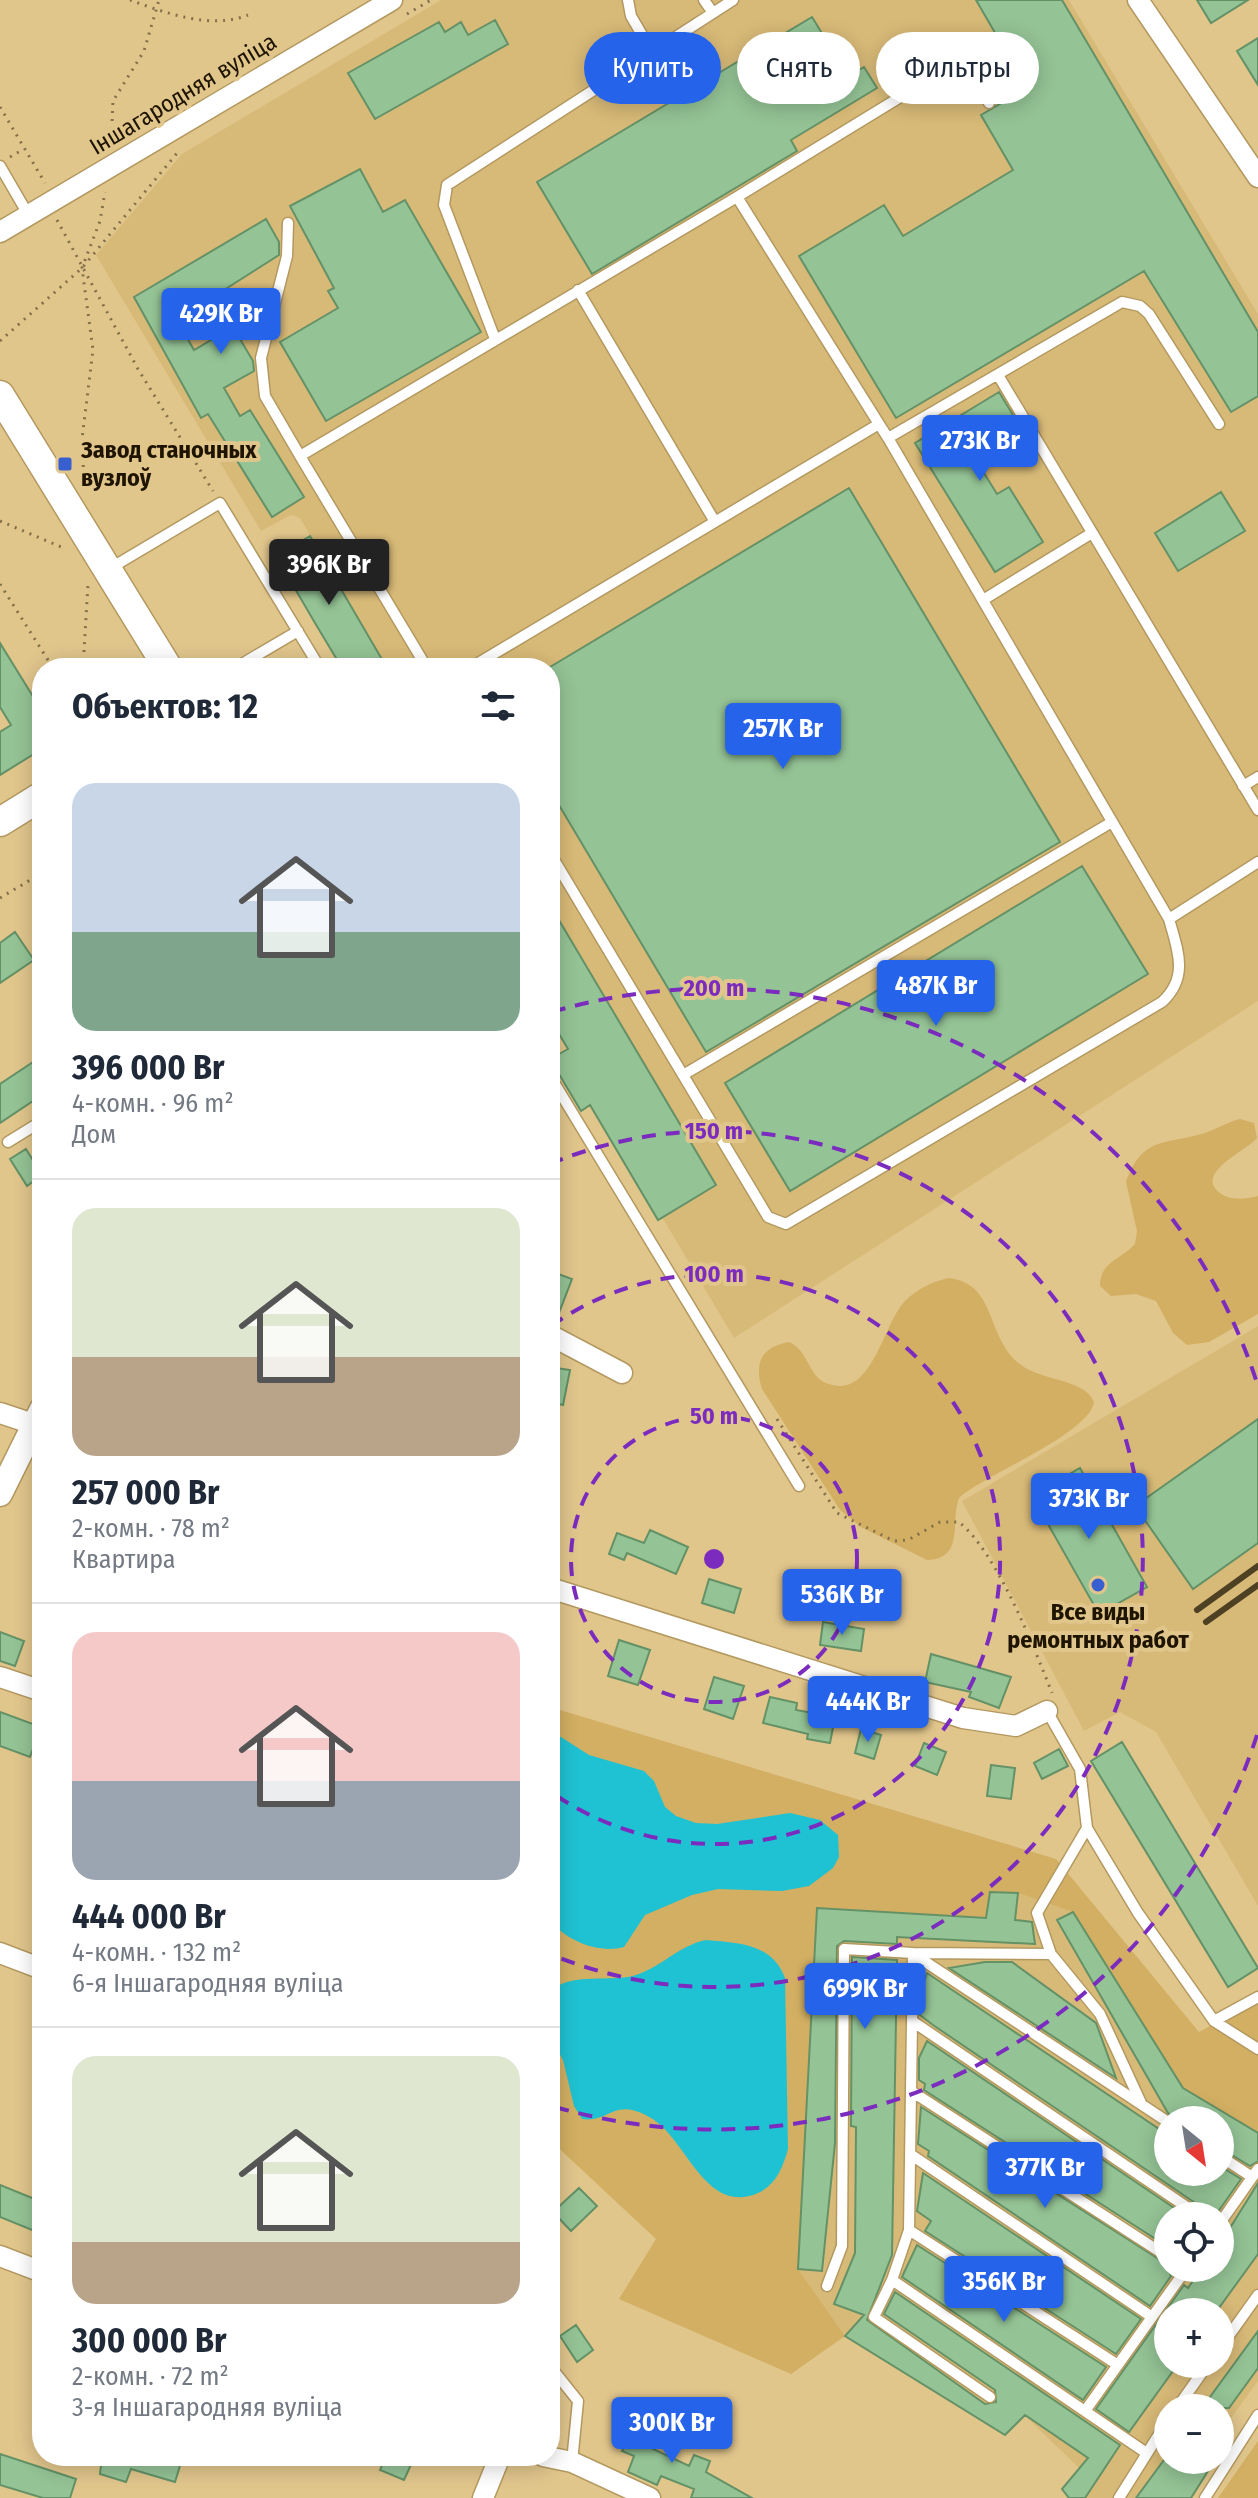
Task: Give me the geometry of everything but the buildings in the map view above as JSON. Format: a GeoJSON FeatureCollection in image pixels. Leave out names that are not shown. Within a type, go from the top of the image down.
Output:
{"type":"FeatureCollection","features":[{"type":"Feature","properties":{"kind":"main road"},"geometry":{"type":"LineString","coordinates":[[0,395],[98,573],[161,658]]}},
{"type":"Feature","properties":{"kind":"main road"},"geometry":{"type":"LineString","coordinates":[[0,822],[32,802]]}},
{"type":"Feature","properties":{"kind":"street"},"geometry":{"type":"LineString","coordinates":[[1138,0],[1252,152],[1258,177]]}},
{"type":"Feature","properties":{"kind":"street","name":"Іншагародняя вуліца"},"geometry":{"type":"LineString","coordinates":[[0,232],[110,167],[398,8]]}},
{"type":"Feature","properties":{"kind":"street"},"geometry":{"type":"LineString","coordinates":[[560,1340],[622,1373]]}},
{"type":"Feature","properties":{"kind":"street"},"geometry":{"type":"LineString","coordinates":[[0,1413],[32,1419]]}},
{"type":"Feature","properties":{"kind":"street"},"geometry":{"type":"LineString","coordinates":[[0,1494],[32,1433]]}},
{"type":"Feature","properties":{"kind":"street"},"geometry":{"type":"LineString","coordinates":[[560,1591],[963,1718],[1016,1726],[1047,1711]]}},
{"type":"Feature","properties":{"kind":"street"},"geometry":{"type":"LineString","coordinates":[[0,1677],[32,1688]]}},
{"type":"Feature","properties":{"kind":"street"},"geometry":{"type":"LineString","coordinates":[[0,1953],[32,1965]]}},
{"type":"Feature","properties":{"kind":"street"},"geometry":{"type":"LineString","coordinates":[[0,2256],[32,2268]]}},
{"type":"Feature","properties":{"kind":"street"},"geometry":{"type":"LineString","coordinates":[[560,2460],[572,2462],[650,2498]]}},
{"type":"Feature","properties":{"kind":"street"},"geometry":{"type":"LineString","coordinates":[[483,2498],[496,2466]]}},
{"type":"Feature","properties":{"kind":"lane"},"geometry":{"type":"LineString","coordinates":[[628,0],[631,16],[640,32]]}},
{"type":"Feature","properties":{"kind":"lane"},"geometry":{"type":"LineString","coordinates":[[704,0],[713,13]]}},
{"type":"Feature","properties":{"kind":"lane"},"geometry":{"type":"LineString","coordinates":[[683,32],[733,0]]}},
{"type":"Feature","properties":{"kind":"lane"},"geometry":{"type":"LineString","coordinates":[[495,339],[444,205],[447,185],[584,96]]}},
{"type":"Feature","properties":{"kind":"lane"},"geometry":{"type":"LineString","coordinates":[[300,456],[889,104]]}},
{"type":"Feature","properties":{"kind":"lane"},"geometry":{"type":"LineString","coordinates":[[3,163],[29,216]]}},
{"type":"Feature","properties":{"kind":"lane"},"geometry":{"type":"LineString","coordinates":[[560,870],[768,1217],[786,1224],[1162,1002],[1179,978],[1181,959],[1169,919],[888,438],[737,197]]}},
{"type":"Feature","properties":{"kind":"lane"},"geometry":{"type":"LineString","coordinates":[[288,223],[287,256],[261,358],[265,396],[421,658]]}},
{"type":"Feature","properties":{"kind":"lane"},"geometry":{"type":"LineString","coordinates":[[578,290],[715,522]]}},
{"type":"Feature","properties":{"kind":"lane"},"geometry":{"type":"LineString","coordinates":[[888,438],[1122,302],[1130,302],[1149,314],[1219,424]]}},
{"type":"Feature","properties":{"kind":"lane"},"geometry":{"type":"LineString","coordinates":[[998,375],[1258,810]]}},
{"type":"Feature","properties":{"kind":"lane"},"geometry":{"type":"LineString","coordinates":[[487,658],[879,424]]}},
{"type":"Feature","properties":{"kind":"lane"},"geometry":{"type":"LineString","coordinates":[[98,573],[220,503],[314,658]]}},
{"type":"Feature","properties":{"kind":"lane"},"geometry":{"type":"LineString","coordinates":[[983,600],[1092,533]]}},
{"type":"Feature","properties":{"kind":"lane"},"geometry":{"type":"LineString","coordinates":[[252,658],[298,631]]}},
{"type":"Feature","properties":{"kind":"lane"},"geometry":{"type":"LineString","coordinates":[[1243,786],[1258,777]]}},
{"type":"Feature","properties":{"kind":"lane"},"geometry":{"type":"LineString","coordinates":[[683,1075],[1112,822]]}},
{"type":"Feature","properties":{"kind":"lane"},"geometry":{"type":"LineString","coordinates":[[1169,919],[1258,862]]}},
{"type":"Feature","properties":{"kind":"lane"},"geometry":{"type":"LineString","coordinates":[[560,1092],[799,1486]]}},
{"type":"Feature","properties":{"kind":"lane"},"geometry":{"type":"LineString","coordinates":[[8,1142],[32,1127]]}},
{"type":"Feature","properties":{"kind":"lane"},"geometry":{"type":"LineString","coordinates":[[1047,1711],[1080,1769],[1087,1828],[1138,1913],[1214,2021],[1258,2049]]}},
{"type":"Feature","properties":{"kind":"lane"},"geometry":{"type":"LineString","coordinates":[[1087,1828],[1037,1913],[1051,1954],[1100,2014],[1142,2105]]}},
{"type":"Feature","properties":{"kind":"lane"},"geometry":{"type":"LineString","coordinates":[[827,2286],[842,2246],[844,1949],[1051,1954]]}},
{"type":"Feature","properties":{"kind":"lane"},"geometry":{"type":"LineString","coordinates":[[913,1953],[909,2230],[892,2280],[874,2317],[990,2397]]}},
{"type":"Feature","properties":{"kind":"lane"},"geometry":{"type":"LineString","coordinates":[[913,1953],[1154,2113]]}},
{"type":"Feature","properties":{"kind":"lane"},"geometry":{"type":"LineString","coordinates":[[1214,2021],[1258,1997]]}},
{"type":"Feature","properties":{"kind":"lane"},"geometry":{"type":"LineString","coordinates":[[912,2021],[1179,2202]]}},
{"type":"Feature","properties":{"kind":"lane"},"geometry":{"type":"LineString","coordinates":[[911,2091],[1154,2248]]}},
{"type":"Feature","properties":{"kind":"lane"},"geometry":{"type":"LineString","coordinates":[[910,2154],[1152,2317]]}},
{"type":"Feature","properties":{"kind":"lane"},"geometry":{"type":"LineString","coordinates":[[1234,2163],[1255,2173],[1234,2203]]}},
{"type":"Feature","properties":{"kind":"lane"},"geometry":{"type":"LineString","coordinates":[[909,2230],[1118,2365]]}},
{"type":"Feature","properties":{"kind":"lane"},"geometry":{"type":"LineString","coordinates":[[892,2280],[1145,2452]]}},
{"type":"Feature","properties":{"kind":"lane"},"geometry":{"type":"LineString","coordinates":[[1085,2411],[1176,2282]]}},
{"type":"Feature","properties":{"kind":"lane"},"geometry":{"type":"LineString","coordinates":[[1234,2328],[1258,2295]]}},
{"type":"Feature","properties":{"kind":"lane"},"geometry":{"type":"LineString","coordinates":[[560,2378],[578,2401],[572,2462]]}},
{"type":"Feature","properties":{"kind":"lane"},"geometry":{"type":"LineString","coordinates":[[1205,2498],[1258,2415]]}},
{"type":"Feature","properties":{"kind":"lane"},"geometry":{"type":"LineString","coordinates":[[1119,2498],[1154,2439]]}},
{"type":"Feature","properties":{"kind":"path"},"geometry":{"type":"LineString","coordinates":[[130,0],[156,9],[230,22],[248,15]]}},
{"type":"Feature","properties":{"kind":"path"},"geometry":{"type":"LineString","coordinates":[[84,494],[82,439],[93,350],[82,268],[100,221],[110,167],[113,101],[144,51],[159,0]]}},
{"type":"Feature","properties":{"kind":"path"},"geometry":{"type":"LineString","coordinates":[[398,8],[431,0]]}},
{"type":"Feature","properties":{"kind":"path"},"geometry":{"type":"LineString","coordinates":[[0,107],[49,190]]}},
{"type":"Feature","properties":{"kind":"path"},"geometry":{"type":"LineString","coordinates":[[3,163],[25,149]]}},
{"type":"Feature","properties":{"kind":"path"},"geometry":{"type":"LineString","coordinates":[[0,341],[82,268],[179,150]]}},
{"type":"Feature","properties":{"kind":"path"},"geometry":{"type":"LineString","coordinates":[[54,215],[138,369],[220,503]]}},
{"type":"Feature","properties":{"kind":"path"},"geometry":{"type":"LineString","coordinates":[[0,521],[52,540],[75,554]]}},
{"type":"Feature","properties":{"kind":"path"},"geometry":{"type":"LineString","coordinates":[[85,658],[98,573]]}},
{"type":"Feature","properties":{"kind":"path"},"geometry":{"type":"LineString","coordinates":[[0,584],[48,658]]}},
{"type":"Feature","properties":{"kind":"path"},"geometry":{"type":"LineString","coordinates":[[0,597],[6,593]]}},
{"type":"Feature","properties":{"kind":"path"},"geometry":{"type":"LineString","coordinates":[[0,898],[32,879]]}},
{"type":"Feature","properties":{"kind":"path"},"geometry":{"type":"LineString","coordinates":[[837,1513],[894,1541],[908,1540],[940,1522],[959,1522],[974,1534],[1029,1638],[1053,1695],[1047,1711]]}},
{"type":"Feature","properties":{"kind":"shaded area","name":"Завод станочных вузлоў"},"geometry":{"type":"Polygon","coordinates":[[[441,0],[1069,0],[1258,314],[1258,1001],[734,1338],[662,1217],[716,1185],[560,922],[560,658],[381,658],[300,518],[291,515],[261,531],[96,255],[182,154],[441,0]]]}},
{"type":"Feature","properties":{"kind":"shaded area"},"geometry":{"type":"Polygon","coordinates":[[[1240,1119],[1254,1123],[1257,1138],[1217,1170],[1213,1185],[1229,1197],[1258,1196],[1258,1314],[1209,1342],[1187,1345],[1173,1333],[1156,1301],[1136,1294],[1111,1296],[1100,1286],[1101,1278],[1107,1266],[1135,1244],[1137,1231],[1126,1182],[1140,1156],[1157,1144],[1205,1133],[1240,1119]]]}},
{"type":"Feature","properties":{"kind":"shaded area"},"geometry":{"type":"Polygon","coordinates":[[[948,1278],[963,1282],[982,1298],[999,1336],[1015,1360],[1035,1372],[1080,1388],[1094,1402],[1088,1414],[1075,1427],[959,1498],[951,1546],[939,1558],[927,1560],[861,1527],[840,1510],[762,1389],[759,1371],[766,1352],[789,1342],[801,1351],[820,1380],[842,1386],[855,1382],[874,1358],[905,1301],[925,1286],[948,1278]]]}},
{"type":"Feature","properties":{"kind":"shaded area"},"geometry":{"type":"Polygon","coordinates":[[[1258,1326],[1258,1906],[1156,1732],[1120,1712],[1084,1731],[962,1501],[1258,1326]]]}},
{"type":"Feature","properties":{"kind":"shaded area"},"geometry":{"type":"Polygon","coordinates":[[[560,1710],[1056,1859],[1199,2032],[1258,2000],[1258,2133],[1234,2119],[1234,2106],[1213,2106],[1183,2088],[1073,1912],[1018,1893],[990,1892],[986,1918],[817,1908],[798,2269],[845,2336],[791,2374],[619,2299],[656,2239],[560,2149],[560,1710]]]}},
{"type":"Feature","properties":{"kind":"shaded area"},"geometry":{"type":"Polygon","coordinates":[[[990,1892],[1018,1893],[1073,1912],[1183,2088],[1213,2106],[1154,2106],[1154,2186],[1234,2186],[1234,2119],[1258,2133],[1258,2381],[1234,2414],[1234,2394],[1154,2394],[1154,2474],[1207,2474],[1191,2498],[1069,2498],[1062,2489],[1079,2468],[1025,2416],[1005,2435],[845,2336],[798,2269],[817,1908],[986,1918],[990,1892]]]}},
{"type":"Feature","properties":{"kind":"shaded area"},"geometry":{"type":"Polygon","coordinates":[[[1258,2441],[1258,2498],[1218,2498],[1258,2441]]]}},
{"type":"Feature","properties":{"kind":"water"},"geometry":{"type":"Polygon","coordinates":[[[560,1736],[589,1755],[644,1771],[654,1781],[665,1807],[676,1816],[696,1823],[717,1824],[790,1813],[820,1820],[838,1835],[839,1857],[833,1868],[809,1886],[782,1891],[718,1889],[692,1895],[645,1915],[624,1947],[614,1949],[584,1944],[560,1930],[560,1736]]]}},
{"type":"Feature","properties":{"kind":"water"},"geometry":{"type":"Polygon","coordinates":[[[706,1940],[753,1947],[772,1958],[785,1978],[788,2149],[781,2169],[770,2185],[758,2193],[740,2197],[724,2194],[710,2185],[664,2128],[651,2118],[628,2109],[582,2119],[574,2106],[560,2055],[560,1985],[576,1980],[639,1974],[706,1940]]]}},
{"type":"Feature","properties":{"kind":"railway"},"geometry":{"type":"LineString","coordinates":[[1197,1610],[1258,1566]]}},
{"type":"Feature","properties":{"kind":"railway"},"geometry":{"type":"LineString","coordinates":[[1206,1622],[1258,1585]]}},
{"type":"Feature","properties":{"kind":"place","name":"Завод станочных вузлоў"},"geometry":{"type":"Point","coordinates":[65,464]}},
{"type":"Feature","properties":{"kind":"place","name":"Все виды ремонтных работ"},"geometry":{"type":"Point","coordinates":[1098,1585]}}]}
